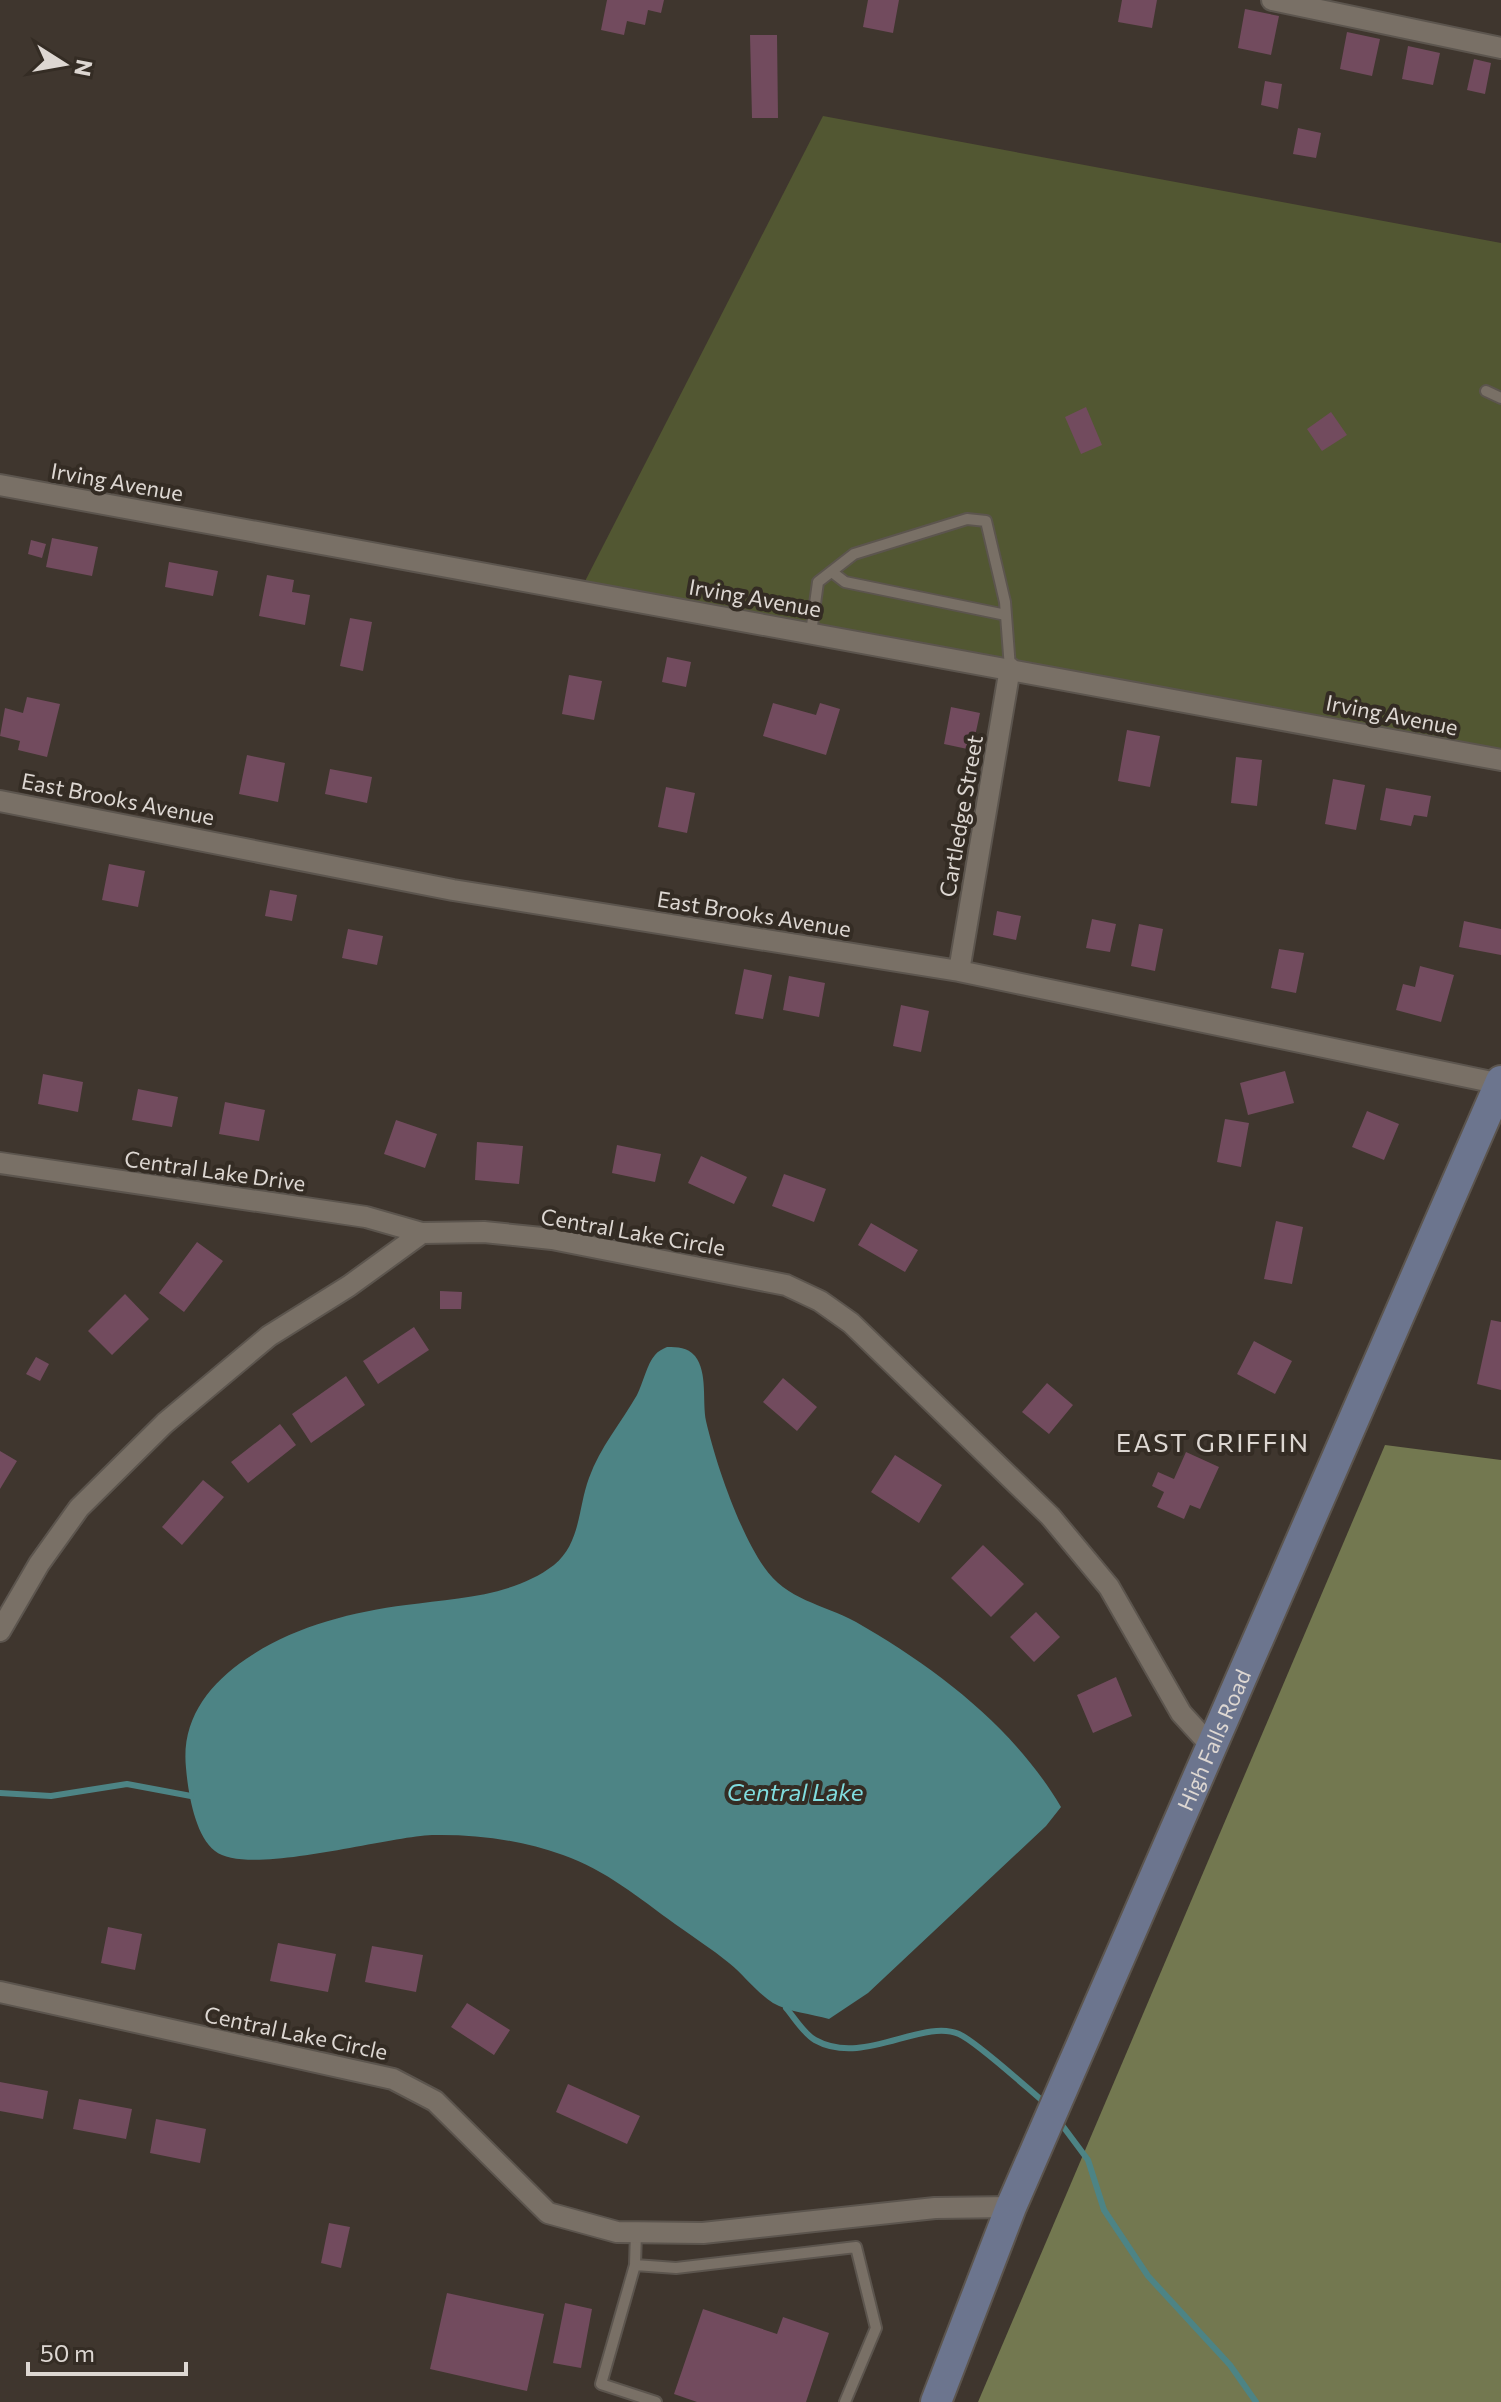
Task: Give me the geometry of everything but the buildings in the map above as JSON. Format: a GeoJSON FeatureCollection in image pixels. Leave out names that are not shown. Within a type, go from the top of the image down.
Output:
{"type":"FeatureCollection","features":[{"type":"Feature","properties":{"kind":"street"},"geometry":{"type":"LineString","coordinates":[[1272,0],[1313,4],[1501,48]]}},
{"type":"Feature","properties":{"kind":"street","name":"Irving Avenue"},"geometry":{"type":"LineString","coordinates":[[0,485],[1501,760]]}},
{"type":"Feature","properties":{"kind":"street","name":"Cartledge Street"},"geometry":{"type":"LineString","coordinates":[[959,971],[1010,668]]}},
{"type":"Feature","properties":{"kind":"street","name":"East Brooks Avenue"},"geometry":{"type":"LineString","coordinates":[[0,801],[453,890],[959,971],[1501,1083]]}},
{"type":"Feature","properties":{"kind":"street","name":"High Falls Road"},"geometry":{"type":"LineString","coordinates":[[936,2402],[1011,2207],[1501,1083]]}},
{"type":"Feature","properties":{"kind":"street","name":"Central Lake Drive"},"geometry":{"type":"LineString","coordinates":[[0,1163],[366,1217],[422,1233]]}},
{"type":"Feature","properties":{"kind":"street","name":"Central Lake Circle"},"geometry":{"type":"LineString","coordinates":[[422,1233],[484,1232],[552,1239],[786,1285],[820,1301],[851,1323],[1050,1516],[1109,1587],[1181,1713],[1212,1747]]}},
{"type":"Feature","properties":{"kind":"street"},"geometry":{"type":"LineString","coordinates":[[0,1631],[39,1564],[79,1508],[145,1441],[269,1336],[349,1286],[422,1233]]}},
{"type":"Feature","properties":{"kind":"street","name":"Central Lake Circle"},"geometry":{"type":"LineString","coordinates":[[0,1992],[393,2079],[435,2101],[548,2213],[617,2232],[703,2233],[935,2208],[1011,2207]]}},
{"type":"Feature","properties":{"kind":"lane"},"geometry":{"type":"LineString","coordinates":[[1486,391],[1501,398]]}},
{"type":"Feature","properties":{"kind":"lane"},"geometry":{"type":"LineString","coordinates":[[811,633],[818,582],[854,554],[967,519],[986,521],[1006,615],[1010,668]]}},
{"type":"Feature","properties":{"kind":"lane"},"geometry":{"type":"LineString","coordinates":[[832,572],[845,582],[1006,615]]}},
{"type":"Feature","properties":{"kind":"lane"},"geometry":{"type":"LineString","coordinates":[[636,2232],[635,2265],[601,2384],[656,2402]]}},
{"type":"Feature","properties":{"kind":"lane"},"geometry":{"type":"LineString","coordinates":[[635,2265],[676,2268],[856,2247],[876,2328],[845,2402]]}},
{"type":"Feature","properties":{"kind":"green space"},"geometry":{"type":"Polygon","coordinates":[[[823,116],[1501,243],[1501,756],[580,591],[823,116]]]}},
{"type":"Feature","properties":{"kind":"green space"},"geometry":{"type":"Polygon","coordinates":[[[1385,1445],[1501,1460],[1501,2402],[978,2402],[1385,1445]]]}},
{"type":"Feature","properties":{"kind":"water","name":"Central Lake"},"geometry":{"type":"Polygon","coordinates":[[[667,1347],[689,1351],[699,1363],[706,1421],[722,1477],[746,1535],[773,1578],[794,1594],[856,1622],[943,1679],[1020,1750],[1061,1807],[1046,1826],[868,1993],[829,2019],[773,2003],[723,1958],[635,1895],[594,1868],[563,1855],[498,1839],[432,1835],[285,1858],[232,1858],[215,1851],[208,1844],[191,1801],[186,1751],[193,1719],[209,1692],[246,1659],[283,1638],[323,1623],[385,1608],[502,1590],[538,1576],[554,1565],[563,1556],[574,1535],[585,1489],[599,1456],[637,1395],[652,1359],[667,1347]]]}},
{"type":"Feature","properties":{"kind":"waterway"},"geometry":{"type":"LineString","coordinates":[[0,1793],[51,1796],[127,1784],[191,1796]]}},
{"type":"Feature","properties":{"kind":"waterway"},"geometry":{"type":"LineString","coordinates":[[786,2008],[811,2037],[833,2047],[872,2046],[928,2032],[959,2034],[1045,2103]]}},
{"type":"Feature","properties":{"kind":"waterway"},"geometry":{"type":"LineString","coordinates":[[1059,2121],[1088,2160],[1104,2210],[1148,2276],[1230,2365],[1256,2402]]}},
{"type":"Feature","properties":{"kind":"district","name":"EAST GRIFFIN"},"geometry":{"type":"Point","coordinates":[1213,1443]}}]}
